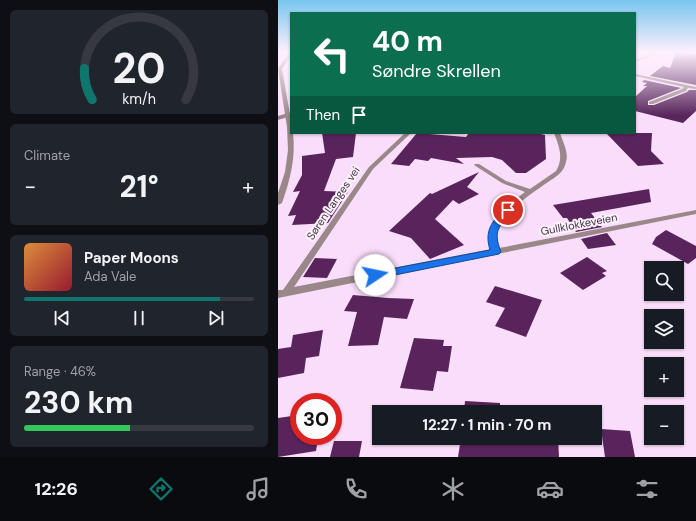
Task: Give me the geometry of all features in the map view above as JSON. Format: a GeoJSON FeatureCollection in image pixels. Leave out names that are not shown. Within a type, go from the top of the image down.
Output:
{"type":"FeatureCollection","features":[{"type":"Feature","properties":{"kind":"street"},"geometry":{"type":"LineString","coordinates":[[281,73],[289,115],[290,131]]}},
{"type":"Feature","properties":{"kind":"street"},"geometry":{"type":"LineString","coordinates":[[636,75],[696,88]]}},
{"type":"Feature","properties":{"kind":"street"},"geometry":{"type":"LineString","coordinates":[[651,103],[684,90],[687,86]]}},
{"type":"Feature","properties":{"kind":"street"},"geometry":{"type":"LineString","coordinates":[[278,118],[289,115]]}},
{"type":"Feature","properties":{"kind":"street"},"geometry":{"type":"LineString","coordinates":[[278,203],[290,161],[290,134]]}},
{"type":"Feature","properties":{"kind":"street","name":"Søren Langes vei"},"geometry":{"type":"LineString","coordinates":[[282,293],[371,168],[407,134]]}},
{"type":"Feature","properties":{"kind":"street"},"geometry":{"type":"LineString","coordinates":[[496,252],[492,240],[495,224],[508,210],[558,172],[562,166],[565,154],[557,134]]}},
{"type":"Feature","properties":{"kind":"street"},"geometry":{"type":"LineString","coordinates":[[478,165],[504,182],[531,192]]}},
{"type":"Feature","properties":{"kind":"street","name":"Gullklokkeveien"},"geometry":{"type":"LineString","coordinates":[[282,293],[696,212]]}},
{"type":"Feature","properties":{"kind":"building"},"geometry":{"type":"Polygon","coordinates":[[[653,73],[696,73],[696,85],[650,76],[653,73]]]}},
{"type":"Feature","properties":{"kind":"building"},"geometry":{"type":"Polygon","coordinates":[[[644,80],[681,88],[648,101],[648,105],[654,105],[689,90],[696,90],[696,111],[683,123],[636,111],[636,96],[647,86],[643,86],[647,83],[642,82],[644,80]]]}},
{"type":"Feature","properties":{"kind":"building"},"geometry":{"type":"Polygon","coordinates":[[[652,133],[651,151],[664,164],[638,166],[607,134],[652,133]]]}},
{"type":"Feature","properties":{"kind":"building"},"geometry":{"type":"Polygon","coordinates":[[[322,134],[356,134],[353,157],[336,159],[324,191],[348,192],[328,223],[292,225],[296,215],[288,216],[300,191],[293,192],[302,175],[302,156],[325,153],[322,134]]]}},
{"type":"Feature","properties":{"kind":"building"},"geometry":{"type":"Polygon","coordinates":[[[416,134],[466,137],[468,134],[545,135],[546,159],[526,173],[516,173],[502,160],[492,157],[456,158],[464,164],[431,158],[428,161],[415,159],[409,166],[391,164],[416,134]]]}},
{"type":"Feature","properties":{"kind":"building"},"geometry":{"type":"Polygon","coordinates":[[[479,172],[467,187],[479,194],[459,204],[453,200],[435,219],[464,245],[430,259],[411,238],[389,231],[430,193],[432,194],[479,172]]]}},
{"type":"Feature","properties":{"kind":"building"},"geometry":{"type":"Polygon","coordinates":[[[649,189],[651,202],[591,213],[602,227],[576,232],[567,218],[563,218],[553,205],[649,189]]]}},
{"type":"Feature","properties":{"kind":"building"},"geometry":{"type":"Polygon","coordinates":[[[666,230],[696,246],[696,258],[688,264],[652,244],[656,237],[666,230]]]}},
{"type":"Feature","properties":{"kind":"building"},"geometry":{"type":"Polygon","coordinates":[[[607,233],[616,245],[588,249],[581,239],[607,233]]]}},
{"type":"Feature","properties":{"kind":"building"},"geometry":{"type":"Polygon","coordinates":[[[587,257],[607,271],[602,273],[606,276],[583,290],[560,273],[587,257]]]}},
{"type":"Feature","properties":{"kind":"building"},"geometry":{"type":"Polygon","coordinates":[[[315,258],[337,259],[327,278],[303,277],[315,258]]]}},
{"type":"Feature","properties":{"kind":"building"},"geometry":{"type":"Polygon","coordinates":[[[495,286],[542,300],[526,337],[495,326],[505,308],[486,302],[495,286]]]}},
{"type":"Feature","properties":{"kind":"building"},"geometry":{"type":"Polygon","coordinates":[[[353,295],[414,299],[407,319],[384,317],[378,345],[348,346],[357,312],[344,311],[353,295]]]}},
{"type":"Feature","properties":{"kind":"building"},"geometry":{"type":"Polygon","coordinates":[[[323,330],[319,356],[306,358],[304,373],[278,378],[278,349],[291,347],[293,335],[323,330]]]}},
{"type":"Feature","properties":{"kind":"building"},"geometry":{"type":"Polygon","coordinates":[[[414,338],[444,340],[443,346],[452,346],[448,372],[437,371],[433,391],[400,388],[414,338]]]}},
{"type":"Feature","properties":{"kind":"building"},"geometry":{"type":"Polygon","coordinates":[[[465,401],[500,403],[500,405],[465,405],[465,401]]]}},
{"type":"Feature","properties":{"kind":"building"},"geometry":{"type":"Polygon","coordinates":[[[290,416],[290,445],[317,445],[316,451],[278,457],[278,418],[290,416]]]}},
{"type":"Feature","properties":{"kind":"building"},"geometry":{"type":"Polygon","coordinates":[[[602,429],[630,431],[635,457],[605,457],[602,429]]]}},
{"type":"Feature","properties":{"kind":"building"},"geometry":{"type":"Polygon","coordinates":[[[342,441],[362,441],[359,457],[330,457],[333,445],[342,445],[342,441]]]}},
{"type":"Feature","properties":{"kind":"building"},"geometry":{"type":"Polygon","coordinates":[[[460,445],[558,445],[559,457],[458,457],[460,445]]]}},
{"type":"Feature","properties":{"kind":"route"},"geometry":{"type":"LineString","coordinates":[[375,275],[496,252],[492,240],[495,224],[508,210]]}}]}
